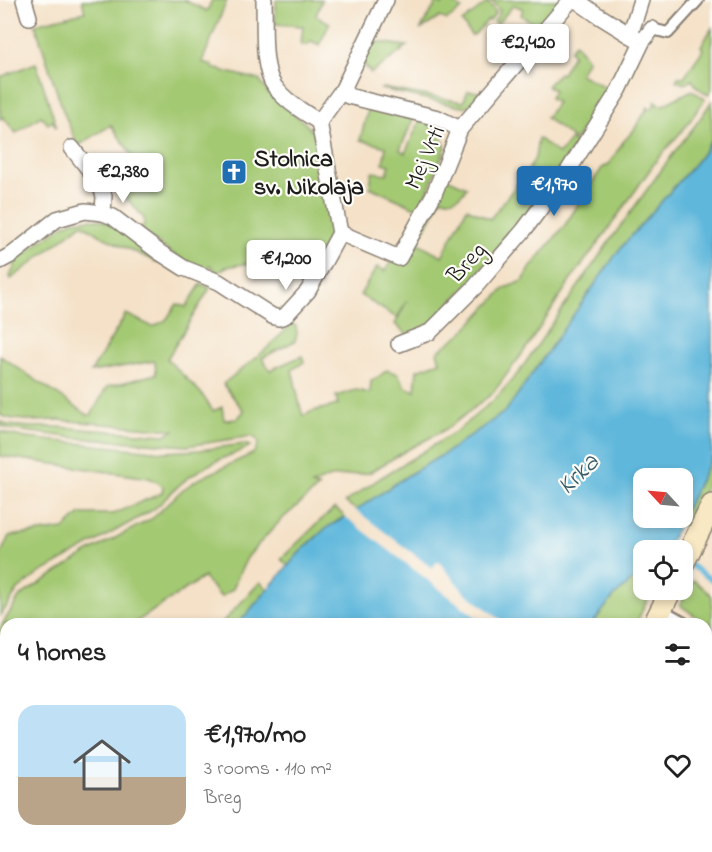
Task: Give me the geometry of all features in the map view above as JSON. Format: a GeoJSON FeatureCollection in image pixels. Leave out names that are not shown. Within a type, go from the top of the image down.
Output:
{"type":"FeatureCollection","features":[{"type":"Feature","properties":{"kind":"main road"},"geometry":{"type":"LineString","coordinates":[[693,544],[712,505]]}},
{"type":"Feature","properties":{"kind":"street"},"geometry":{"type":"LineString","coordinates":[[24,0],[29,17]]}},
{"type":"Feature","properties":{"kind":"street"},"geometry":{"type":"LineString","coordinates":[[0,261],[13,254],[57,219],[85,211],[103,213],[113,217],[184,268],[219,282],[272,316],[279,318],[289,313],[308,291],[340,233],[319,122],[290,103],[270,80],[267,65],[264,0]]}},
{"type":"Feature","properties":{"kind":"street"},"geometry":{"type":"LineString","coordinates":[[319,122],[343,89],[386,0]]}},
{"type":"Feature","properties":{"kind":"street","name":"Mej Vrti"},"geometry":{"type":"LineString","coordinates":[[340,233],[399,258],[434,194],[460,129],[571,0]]}},
{"type":"Feature","properties":{"kind":"street"},"geometry":{"type":"LineString","coordinates":[[576,0],[636,39],[641,0]]}},
{"type":"Feature","properties":{"kind":"street","name":"Breg"},"geometry":{"type":"LineString","coordinates":[[399,344],[430,332],[475,287],[524,230],[568,171],[619,90],[636,39],[652,29],[668,33],[698,0]]}},
{"type":"Feature","properties":{"kind":"street"},"geometry":{"type":"LineString","coordinates":[[343,89],[348,96],[438,118],[460,129]]}},
{"type":"Feature","properties":{"kind":"street"},"geometry":{"type":"LineString","coordinates":[[72,147],[99,182],[104,196],[103,213]]}},
{"type":"Feature","properties":{"kind":"street"},"geometry":{"type":"LineString","coordinates":[[663,605],[676,618]]}},
{"type":"Feature","properties":{"kind":"green space"},"geometry":{"type":"Polygon","coordinates":[[[82,0],[184,0],[207,11],[212,0],[227,0],[202,62],[213,65],[212,68],[259,80],[268,93],[306,124],[318,139],[333,231],[304,287],[297,284],[302,275],[270,255],[262,265],[257,262],[226,267],[218,273],[210,265],[202,271],[173,254],[140,230],[144,224],[144,218],[122,193],[146,176],[111,125],[78,146],[63,111],[35,24],[85,12],[82,0]]]}},
{"type":"Feature","properties":{"kind":"green space"},"geometry":{"type":"Polygon","coordinates":[[[276,0],[322,0],[316,16],[330,23],[319,45],[311,41],[307,45],[301,45],[303,26],[275,24],[276,0]]]}},
{"type":"Feature","properties":{"kind":"green space"},"geometry":{"type":"Polygon","coordinates":[[[445,0],[449,0],[462,9],[447,20],[440,17],[420,30],[437,2],[442,5],[445,0]]]}},
{"type":"Feature","properties":{"kind":"green space"},"geometry":{"type":"Polygon","coordinates":[[[491,0],[562,0],[541,29],[521,15],[523,9],[514,5],[497,24],[494,22],[500,11],[491,0]]]}},
{"type":"Feature","properties":{"kind":"green space"},"geometry":{"type":"Polygon","coordinates":[[[488,2],[496,12],[490,21],[488,20],[474,35],[471,35],[462,22],[488,2]]]}},
{"type":"Feature","properties":{"kind":"green space"},"geometry":{"type":"Polygon","coordinates":[[[712,28],[712,89],[708,95],[692,80],[685,84],[676,81],[678,77],[684,77],[703,50],[701,46],[712,28]]]}},
{"type":"Feature","properties":{"kind":"green space"},"geometry":{"type":"Polygon","coordinates":[[[378,42],[407,46],[371,73],[361,62],[373,44],[378,42]]]}},
{"type":"Feature","properties":{"kind":"green space"},"geometry":{"type":"Polygon","coordinates":[[[575,43],[588,59],[580,74],[605,87],[606,96],[575,140],[546,118],[557,102],[550,98],[554,90],[547,86],[559,73],[562,74],[573,54],[570,50],[575,43]]]}},
{"type":"Feature","properties":{"kind":"green space"},"geometry":{"type":"Polygon","coordinates":[[[36,63],[57,128],[52,121],[48,124],[41,116],[16,133],[3,117],[0,119],[0,77],[36,63]]]}},
{"type":"Feature","properties":{"kind":"green space"},"geometry":{"type":"Polygon","coordinates":[[[381,89],[463,102],[468,91],[480,92],[466,107],[381,89]]]}},
{"type":"Feature","properties":{"kind":"green space"},"geometry":{"type":"Polygon","coordinates":[[[692,90],[705,99],[687,125],[656,161],[493,393],[448,428],[369,473],[330,477],[312,485],[319,487],[281,520],[256,547],[247,558],[233,589],[221,597],[204,577],[142,618],[6,618],[20,596],[87,553],[153,518],[182,490],[197,480],[254,453],[259,442],[252,436],[187,446],[76,438],[9,429],[0,425],[0,421],[8,425],[29,427],[165,435],[174,430],[7,418],[0,415],[0,356],[91,415],[107,387],[156,374],[155,361],[91,372],[126,314],[153,327],[166,320],[177,304],[186,307],[201,284],[210,288],[167,359],[201,393],[213,411],[222,407],[224,420],[237,419],[244,411],[223,384],[264,351],[292,324],[296,326],[295,341],[262,358],[270,370],[302,356],[304,362],[292,370],[303,416],[338,405],[336,396],[356,390],[370,393],[371,380],[387,370],[398,374],[405,387],[415,391],[417,370],[440,362],[437,352],[463,332],[505,288],[523,281],[531,267],[565,225],[602,168],[609,164],[634,130],[648,107],[648,109],[653,108],[655,101],[658,102],[657,105],[663,105],[692,90]]]}},
{"type":"Feature","properties":{"kind":"green space"},"geometry":{"type":"Polygon","coordinates":[[[712,101],[712,140],[697,161],[619,250],[506,411],[356,510],[345,502],[457,431],[496,398],[519,372],[611,239],[712,101]]]}},
{"type":"Feature","properties":{"kind":"green space"},"geometry":{"type":"Polygon","coordinates":[[[368,110],[414,117],[400,150],[405,153],[421,118],[436,131],[444,142],[446,147],[420,210],[370,187],[372,172],[387,174],[390,165],[383,163],[386,147],[360,140],[368,110]]]}},
{"type":"Feature","properties":{"kind":"green space"},"geometry":{"type":"Polygon","coordinates":[[[538,138],[559,154],[571,139],[576,144],[520,225],[470,283],[425,329],[410,337],[395,324],[407,301],[397,318],[360,295],[377,267],[385,271],[447,178],[467,187],[456,198],[449,200],[441,198],[418,243],[442,256],[467,208],[490,219],[529,169],[535,158],[538,138]]]}},
{"type":"Feature","properties":{"kind":"green space"},"geometry":{"type":"Polygon","coordinates":[[[91,219],[101,220],[115,226],[184,275],[103,237],[82,224],[11,279],[16,259],[66,224],[91,219]]]}},
{"type":"Feature","properties":{"kind":"green space"},"geometry":{"type":"Polygon","coordinates":[[[0,431],[26,438],[164,452],[244,444],[250,446],[202,469],[183,482],[154,509],[38,574],[18,590],[0,616],[0,552],[9,536],[64,529],[80,514],[113,514],[162,493],[163,487],[149,478],[0,456],[0,431]]]}},
{"type":"Feature","properties":{"kind":"green space"},"geometry":{"type":"Polygon","coordinates":[[[712,456],[712,475],[693,514],[693,495],[712,456]]]}},
{"type":"Feature","properties":{"kind":"green space"},"geometry":{"type":"Polygon","coordinates":[[[335,508],[345,516],[314,538],[288,566],[281,559],[335,508]]]}},
{"type":"Feature","properties":{"kind":"green space"},"geometry":{"type":"Polygon","coordinates":[[[633,580],[633,600],[647,600],[639,618],[597,618],[615,595],[633,580]]]}},
{"type":"Feature","properties":{"kind":"green space"},"geometry":{"type":"Polygon","coordinates":[[[694,580],[712,596],[712,618],[698,618],[680,605],[683,600],[693,600],[694,580]]]}},
{"type":"Feature","properties":{"kind":"green space"},"geometry":{"type":"Polygon","coordinates":[[[260,582],[268,589],[243,618],[227,618],[260,582]]]}},
{"type":"Feature","properties":{"kind":"water","name":"Krka"},"geometry":{"type":"Polygon","coordinates":[[[712,140],[712,456],[693,495],[693,468],[633,468],[633,528],[677,528],[671,540],[633,540],[633,580],[615,595],[597,618],[243,618],[299,553],[326,528],[444,454],[506,411],[619,250],[697,161],[712,140]]]}},
{"type":"Feature","properties":{"kind":"pier"},"geometry":{"type":"Polygon","coordinates":[[[353,508],[432,568],[438,561],[463,591],[498,618],[477,618],[343,515],[353,508]]]}},
{"type":"Feature","properties":{"kind":"waterway"},"geometry":{"type":"LineString","coordinates":[[693,567],[712,580]]}},
{"type":"Feature","properties":{"kind":"place","name":"Stolnica sv. Nikolaja"},"geometry":{"type":"Point","coordinates":[234,172]}}]}
